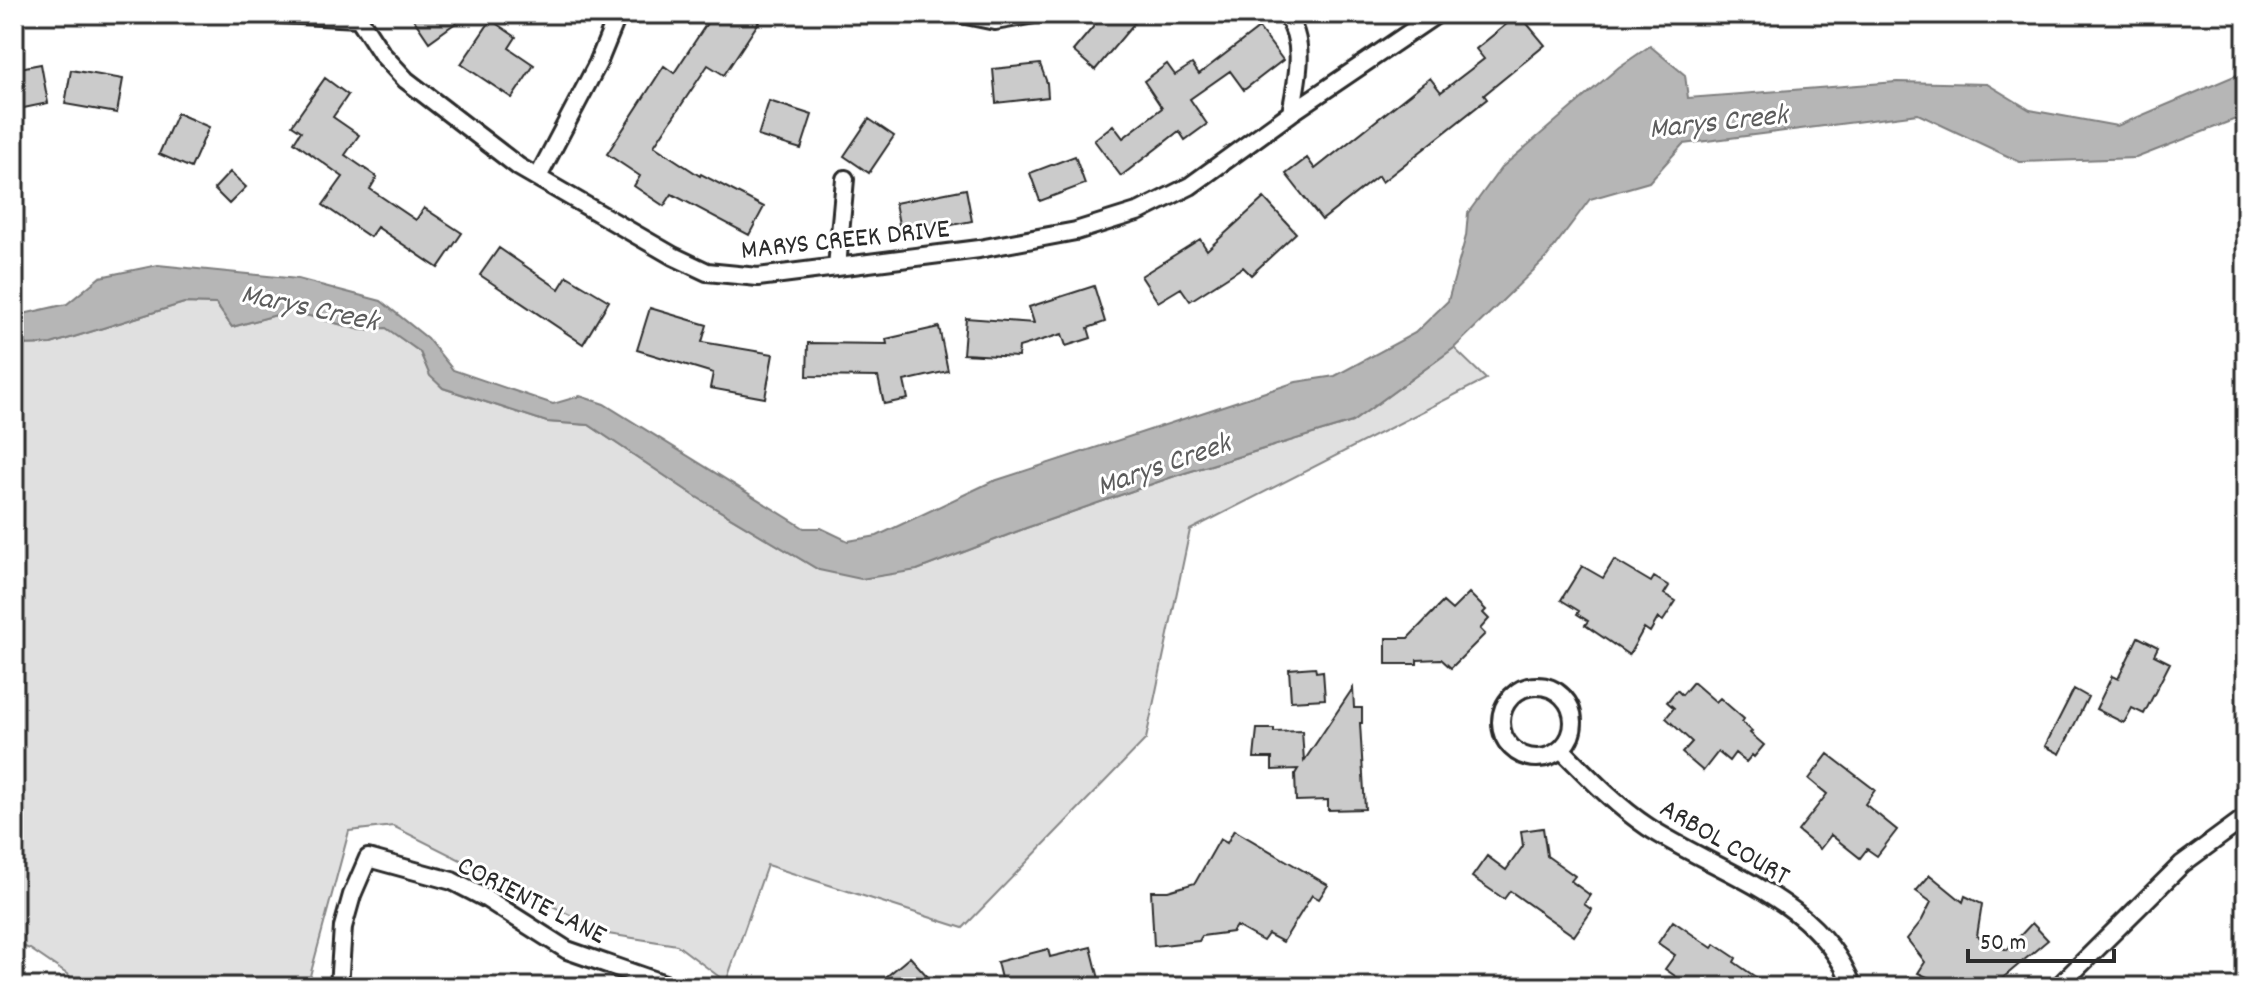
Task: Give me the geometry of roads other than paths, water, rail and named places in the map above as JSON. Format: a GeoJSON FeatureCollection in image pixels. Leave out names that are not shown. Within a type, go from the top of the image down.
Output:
{"type":"FeatureCollection","features":[{"type":"Feature","properties":{"kind":"street","name":"MARYS CREEK DRIVE"},"geometry":{"type":"LineString","coordinates":[[280,14],[357,16],[382,54],[406,80],[519,167],[673,256],[707,272],[758,277],[979,249],[1076,231],[1140,211],[1190,186],[1437,14]]}},
{"type":"Feature","properties":{"kind":"street"},"geometry":{"type":"LineString","coordinates":[[538,177],[598,63],[618,14]]}},
{"type":"Feature","properties":{"kind":"street"},"geometry":{"type":"LineString","coordinates":[[961,14],[995,21],[1035,14]]}},
{"type":"Feature","properties":{"kind":"street"},"geometry":{"type":"LineString","coordinates":[[1286,14],[1299,38],[1299,62],[1291,113]]}},
{"type":"Feature","properties":{"kind":"street"},"geometry":{"type":"LineString","coordinates":[[837,267],[845,179]]}},
{"type":"Feature","properties":{"kind":"street"},"geometry":{"type":"LineString","coordinates":[[1530,686],[1543,686],[1561,695],[1572,712],[1573,724],[1570,736],[1561,749],[1535,758],[1509,746],[1500,725],[1501,713],[1509,698],[1530,686]]}},
{"type":"Feature","properties":{"kind":"street","name":"ARBOL COURT"},"geometry":{"type":"LineString","coordinates":[[1561,749],[1609,797],[1649,827],[1763,890],[1794,911],[1819,934],[1853,987]]}},
{"type":"Feature","properties":{"kind":"street"},"geometry":{"type":"LineString","coordinates":[[2058,987],[2182,864],[2246,817]]}},
{"type":"Feature","properties":{"kind":"street","name":"CORIENTE LANE"},"geometry":{"type":"LineString","coordinates":[[339,987],[343,927],[352,895],[368,858],[452,881],[487,899],[567,950],[673,987]]}},
{"type":"Feature","properties":{"kind":"water","name":"Marys Creek"},"geometry":{"type":"Polygon","coordinates":[[[1650,46],[1685,75],[1688,98],[1897,82],[1987,84],[2030,110],[2117,126],[2246,71],[2246,115],[2136,158],[2020,162],[1918,114],[1683,144],[1649,182],[1590,199],[1545,259],[1454,348],[1352,422],[1175,476],[917,570],[861,579],[819,570],[695,496],[589,425],[547,422],[443,388],[430,376],[420,352],[386,328],[361,330],[291,311],[232,327],[216,304],[184,303],[51,344],[14,345],[14,316],[67,304],[100,277],[158,265],[298,279],[381,301],[427,338],[453,370],[553,404],[580,396],[604,404],[804,528],[821,528],[848,541],[877,536],[991,482],[1296,382],[1335,376],[1415,333],[1448,301],[1466,236],[1468,213],[1501,168],[1619,67],[1650,46]]]}}]}
